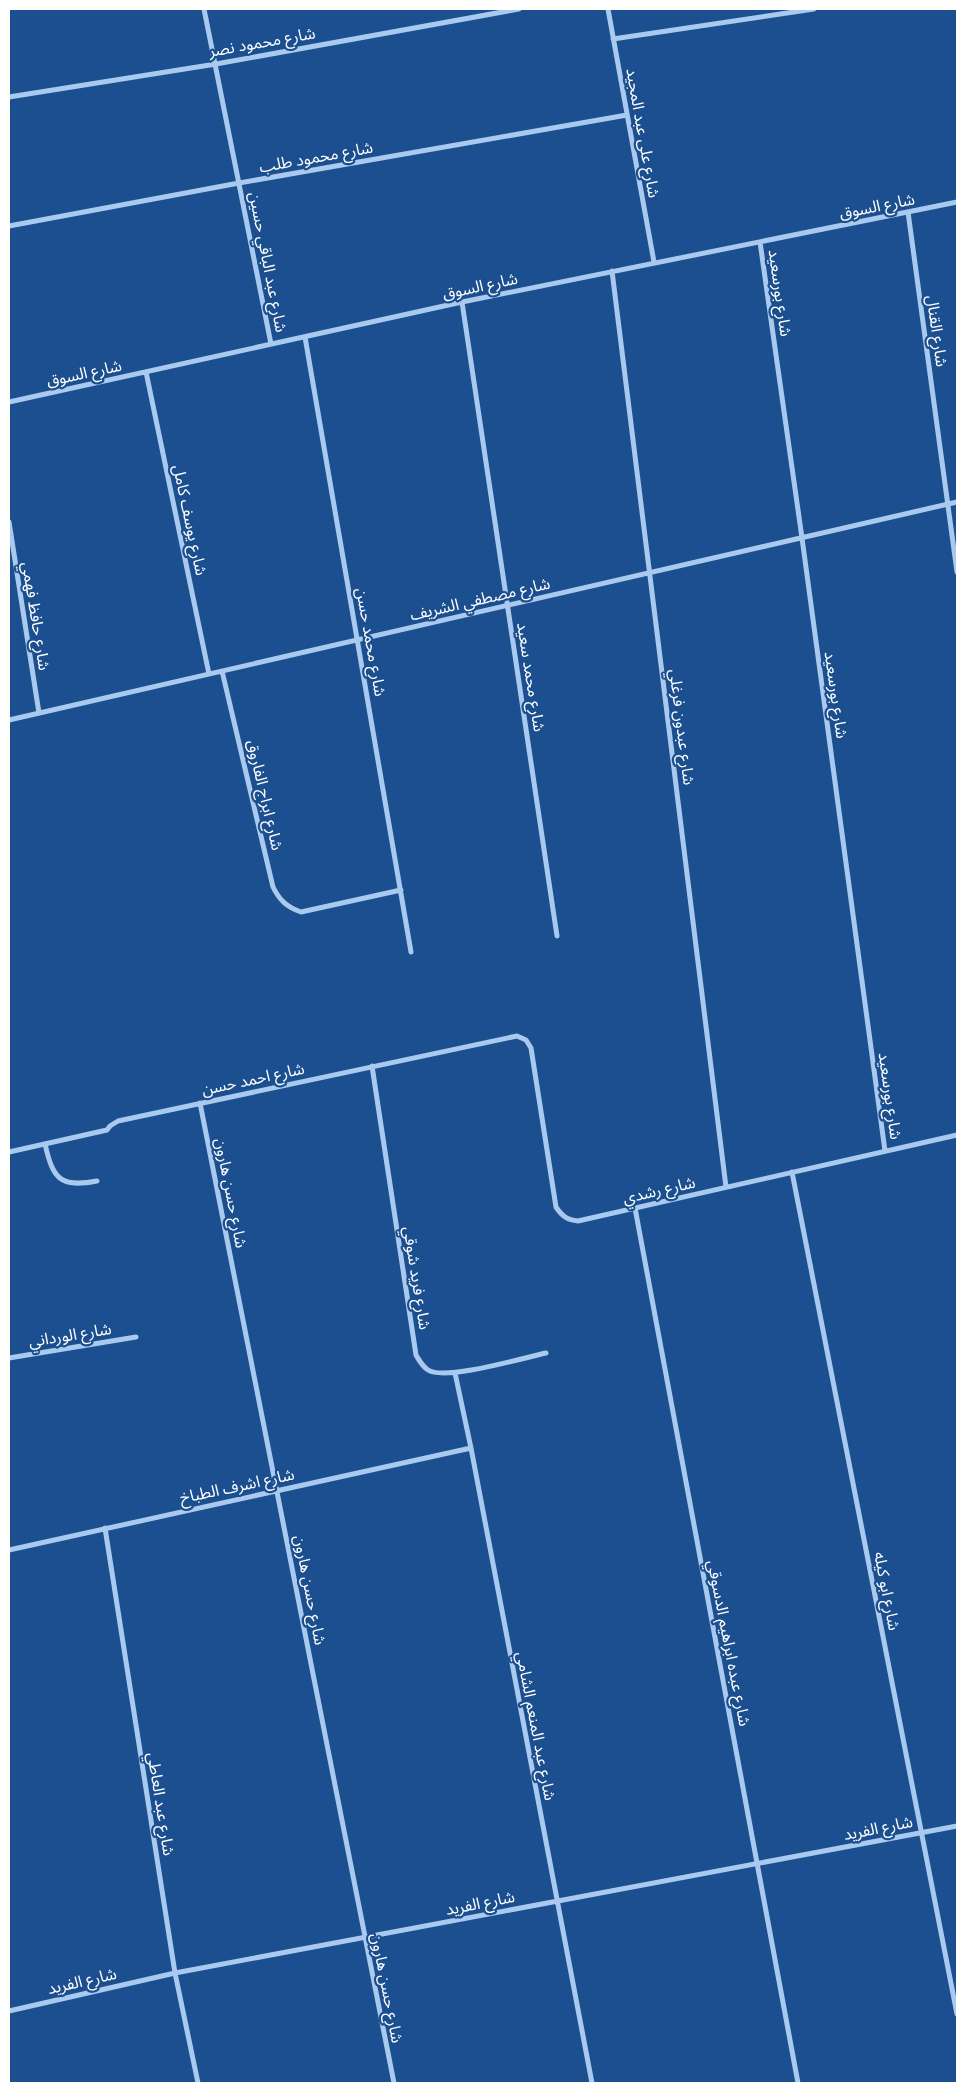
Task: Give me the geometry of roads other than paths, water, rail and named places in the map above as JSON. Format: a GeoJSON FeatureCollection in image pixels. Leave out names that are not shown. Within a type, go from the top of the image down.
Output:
{"type":"FeatureCollection","features":[{"type":"Feature","properties":{"kind":"street","name":"شارع عبد الباقي حسين"},"geometry":{"type":"LineString","coordinates":[[204,9],[271,344]]}},
{"type":"Feature","properties":{"kind":"street","name":"شارع محمود نصر"},"geometry":{"type":"LineString","coordinates":[[9,97],[216,64],[519,9]]}},
{"type":"Feature","properties":{"kind":"street","name":"شارع على عبد المجيد"},"geometry":{"type":"LineString","coordinates":[[608,9],[654,262]]}},
{"type":"Feature","properties":{"kind":"street"},"geometry":{"type":"LineString","coordinates":[[613,39],[814,9]]}},
{"type":"Feature","properties":{"kind":"street","name":"شارع محمود طلب"},"geometry":{"type":"LineString","coordinates":[[9,226],[239,183],[627,115]]}},
{"type":"Feature","properties":{"kind":"street","name":"شارع السوق"},"geometry":{"type":"LineString","coordinates":[[9,402],[462,302],[957,202]]}},
{"type":"Feature","properties":{"kind":"street","name":"شارع القنال"},"geometry":{"type":"LineString","coordinates":[[908,212],[957,572]]}},
{"type":"Feature","properties":{"kind":"street","name":"شارع بورسعيد"},"geometry":{"type":"LineString","coordinates":[[760,242],[885,1151]]}},
{"type":"Feature","properties":{"kind":"street","name":"شارع عبدون فرغلي"},"geometry":{"type":"LineString","coordinates":[[612,271],[726,1187]]}},
{"type":"Feature","properties":{"kind":"street","name":"شارع محمد سعيد"},"geometry":{"type":"LineString","coordinates":[[462,302],[557,936]]}},
{"type":"Feature","properties":{"kind":"street","name":"شارع محمد حسن"},"geometry":{"type":"LineString","coordinates":[[305,337],[412,952]]}},
{"type":"Feature","properties":{"kind":"street","name":"شارع يوسف كامل"},"geometry":{"type":"LineString","coordinates":[[146,372],[209,674]]}},
{"type":"Feature","properties":{"kind":"street","name":"شارع مصطفي الشريف"},"geometry":{"type":"LineString","coordinates":[[9,720],[957,502]]}},
{"type":"Feature","properties":{"kind":"street","name":"شارع حافظ فهمي"},"geometry":{"type":"LineString","coordinates":[[9,522],[39,713]]}},
{"type":"Feature","properties":{"kind":"street","name":"شارع ابراج الفاروق"},"geometry":{"type":"LineString","coordinates":[[222,671],[273,887],[279,899],[289,908],[301,912],[401,890]]}},
{"type":"Feature","properties":{"kind":"street","name":"شارع رشدي"},"geometry":{"type":"LineString","coordinates":[[507,1037],[516,1036],[526,1040],[531,1048],[556,1207],[565,1218],[578,1220],[635,1208],[957,1135]]}},
{"type":"Feature","properties":{"kind":"street","name":"شارع احمد حسن"},"geometry":{"type":"LineString","coordinates":[[9,1152],[107,1130],[118,1120],[507,1037]]}},
{"type":"Feature","properties":{"kind":"street","name":"شارع فريد شوقي"},"geometry":{"type":"LineString","coordinates":[[372,1066],[416,1354],[427,1370],[436,1373],[455,1373],[546,1353]]}},
{"type":"Feature","properties":{"kind":"street","name":"شارع حسن هارون"},"geometry":{"type":"LineString","coordinates":[[200,1103],[394,2083]]}},
{"type":"Feature","properties":{"kind":"street"},"geometry":{"type":"LineString","coordinates":[[45,1144],[50,1166],[56,1176],[67,1184],[97,1181]]}},
{"type":"Feature","properties":{"kind":"street","name":"شارع ابو كيله"},"geometry":{"type":"LineString","coordinates":[[792,1172],[957,2014]]}},
{"type":"Feature","properties":{"kind":"street","name":"شارع عبده ابراهيم الدسوقي"},"geometry":{"type":"LineString","coordinates":[[635,1208],[798,2083]]}},
{"type":"Feature","properties":{"kind":"street","name":"شارع الورداني"},"geometry":{"type":"LineString","coordinates":[[9,1358],[136,1337]]}},
{"type":"Feature","properties":{"kind":"street","name":"شارع عبد المنعم الشامي"},"geometry":{"type":"LineString","coordinates":[[455,1373],[471,1448],[592,2083]]}},
{"type":"Feature","properties":{"kind":"street","name":"شارع اشرف الطباخ"},"geometry":{"type":"LineString","coordinates":[[9,1550],[471,1448]]}},
{"type":"Feature","properties":{"kind":"street","name":"شارع عبد العاطي"},"geometry":{"type":"LineString","coordinates":[[105,1528],[175,1972],[198,2083]]}},
{"type":"Feature","properties":{"kind":"street","name":"شارع الفريد"},"geometry":{"type":"LineString","coordinates":[[9,2011],[175,1972],[957,1826]]}}]}
